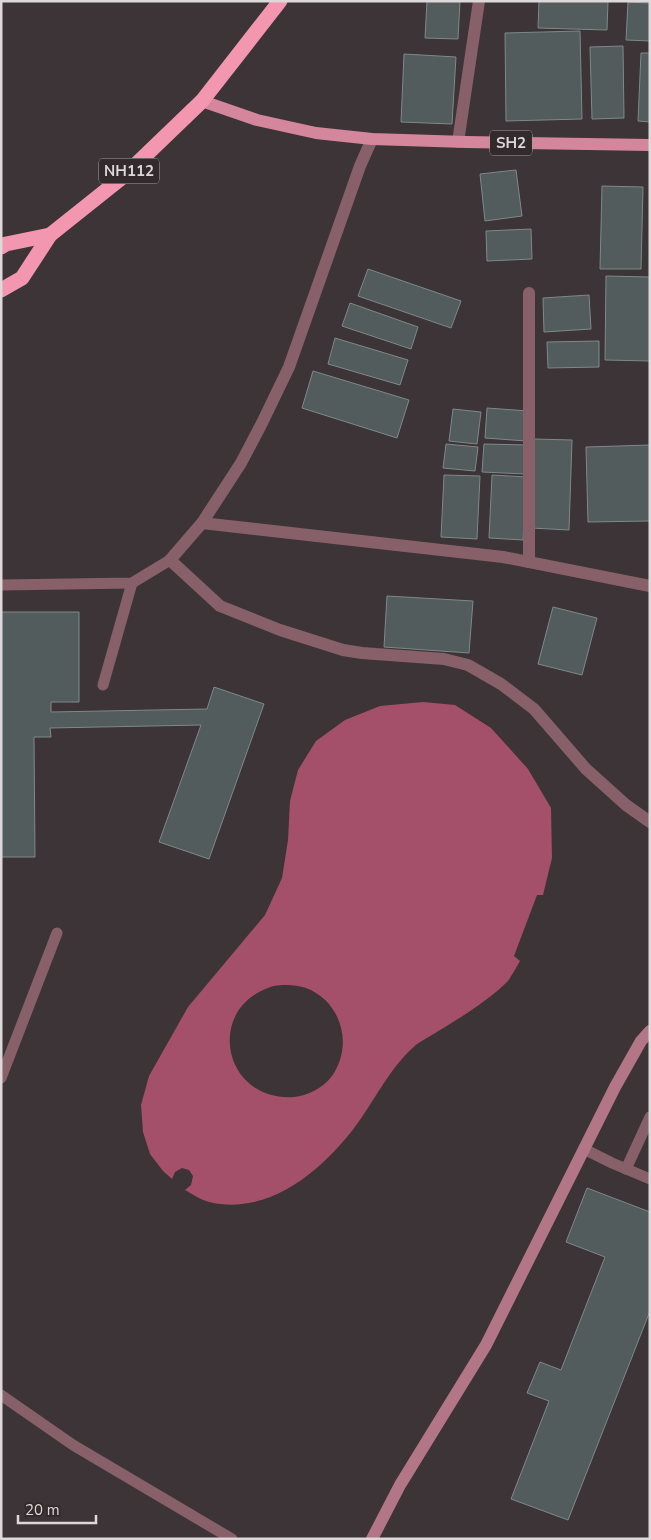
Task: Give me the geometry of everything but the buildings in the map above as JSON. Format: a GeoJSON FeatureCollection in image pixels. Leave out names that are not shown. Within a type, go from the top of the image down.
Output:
{"type":"FeatureCollection","features":[{"type":"Feature","properties":{"kind":"highway","name":"NH112"},"geometry":{"type":"LineString","coordinates":[[1,290],[22,278],[50,235],[124,176],[202,101],[280,1]]}},
{"type":"Feature","properties":{"kind":"highway","name":"NH112"},"geometry":{"type":"LineString","coordinates":[[1,247],[50,235]]}},
{"type":"Feature","properties":{"kind":"main road","name":"SH2"},"geometry":{"type":"LineString","coordinates":[[202,101],[257,120],[316,133],[372,139],[650,145]]}},
{"type":"Feature","properties":{"kind":"street"},"geometry":{"type":"LineString","coordinates":[[458,142],[479,1]]}},
{"type":"Feature","properties":{"kind":"street"},"geometry":{"type":"LineString","coordinates":[[372,139],[360,166],[289,367],[242,463],[202,523],[170,560],[220,606],[280,630],[343,650],[444,659],[468,665],[501,684],[534,708],[586,769],[626,805],[650,822]]}},
{"type":"Feature","properties":{"kind":"street"},"geometry":{"type":"LineString","coordinates":[[529,293],[529,562]]}},
{"type":"Feature","properties":{"kind":"street"},"geometry":{"type":"LineString","coordinates":[[202,523],[503,557],[650,586]]}},
{"type":"Feature","properties":{"kind":"street"},"geometry":{"type":"LineString","coordinates":[[372,1539],[400,1485],[486,1345],[614,1086],[641,1042],[650,1031]]}},
{"type":"Feature","properties":{"kind":"lane"},"geometry":{"type":"LineString","coordinates":[[1,585],[132,583],[170,560]]}},
{"type":"Feature","properties":{"kind":"lane"},"geometry":{"type":"LineString","coordinates":[[103,685],[132,583]]}},
{"type":"Feature","properties":{"kind":"lane"},"geometry":{"type":"LineString","coordinates":[[1,1078],[57,932]]}},
{"type":"Feature","properties":{"kind":"lane"},"geometry":{"type":"LineString","coordinates":[[626,1169],[650,1117]]}},
{"type":"Feature","properties":{"kind":"lane"},"geometry":{"type":"LineString","coordinates":[[584,1149],[650,1178]]}},
{"type":"Feature","properties":{"kind":"lane"},"geometry":{"type":"LineString","coordinates":[[1,1395],[73,1445],[232,1539]]}},
{"type":"Feature","properties":{"kind":"shaded area"},"geometry":{"type":"Polygon","coordinates":[[[423,702],[455,705],[491,728],[528,769],[551,808],[552,858],[543,895],[537,895],[514,956],[520,961],[508,981],[493,994],[466,1014],[417,1044],[401,1060],[349,1135],[316,1169],[297,1183],[255,1202],[232,1205],[206,1201],[185,1190],[191,1185],[193,1176],[189,1170],[182,1168],[175,1172],[172,1179],[150,1154],[143,1132],[141,1105],[149,1076],[188,1007],[265,915],[282,878],[288,840],[290,801],[298,770],[316,741],[345,720],[380,706],[423,702]],[[289,985],[270,987],[248,999],[236,1015],[230,1034],[231,1053],[238,1071],[252,1085],[270,1095],[294,1097],[305,1095],[315,1090],[325,1084],[332,1076],[339,1064],[343,1038],[335,1013],[328,1003],[318,994],[306,988],[289,985]]]}}]}
